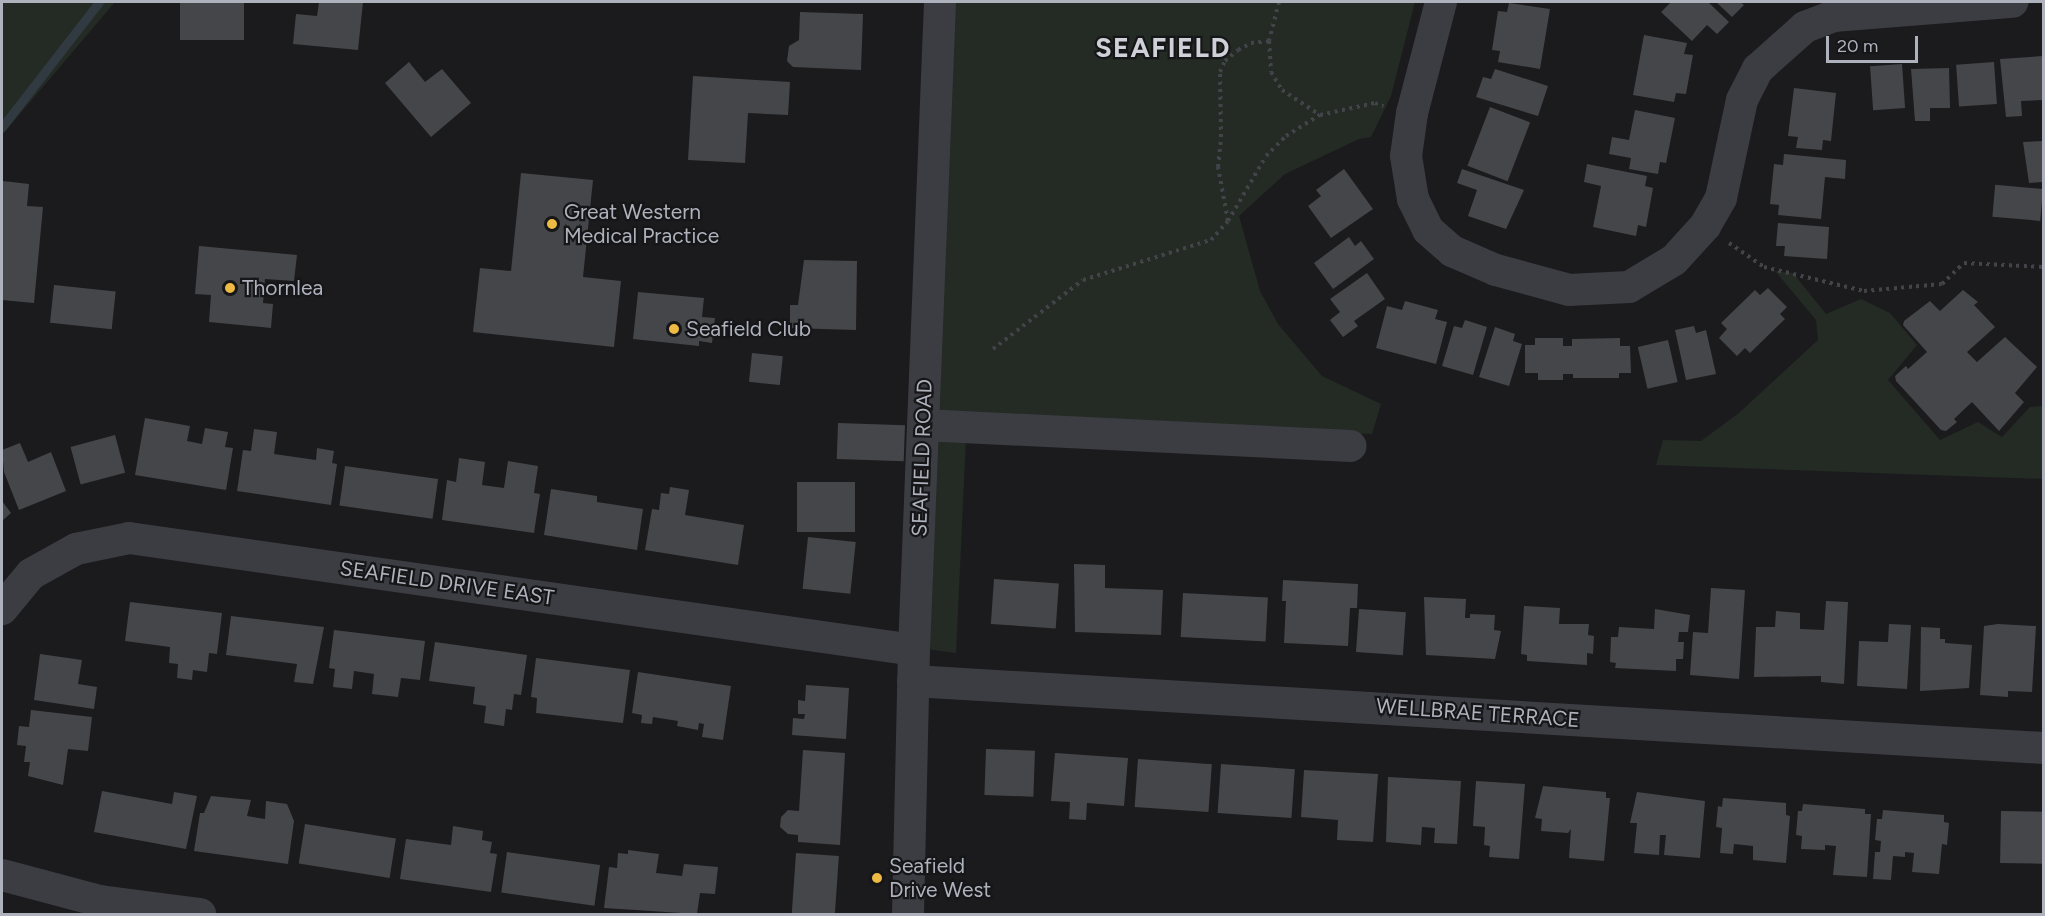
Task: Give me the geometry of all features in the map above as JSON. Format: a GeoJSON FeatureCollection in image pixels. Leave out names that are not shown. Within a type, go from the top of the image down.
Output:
{"type":"FeatureCollection","features":[{"type":"Feature","properties":{"kind":"street","name":"SEAFIELD ROAD"},"geometry":{"type":"LineString","coordinates":[[908,915],[914,665],[940,2]]}},
{"type":"Feature","properties":{"kind":"street"},"geometry":{"type":"LineString","coordinates":[[1441,2],[1412,113],[1406,156],[1413,199],[1428,230],[1452,251],[1496,270],[1569,290],[1629,287],[1674,260],[1705,226],[1721,198],[1742,100],[1758,69],[1796,33],[1833,16],[2012,2]]}},
{"type":"Feature","properties":{"kind":"street"},"geometry":{"type":"LineString","coordinates":[[923,425],[1350,446]]}},
{"type":"Feature","properties":{"kind":"street","name":"SEAFIELD DRIVE EAST"},"geometry":{"type":"LineString","coordinates":[[2,609],[31,574],[76,549],[129,538],[914,665]]}},
{"type":"Feature","properties":{"kind":"street","name":"WELLBRAE TERRACE"},"geometry":{"type":"LineString","coordinates":[[914,665],[2043,748]]}},
{"type":"Feature","properties":{"kind":"street"},"geometry":{"type":"LineString","coordinates":[[2,875],[100,901],[200,915]]}},
{"type":"Feature","properties":{"kind":"path"},"geometry":{"type":"LineString","coordinates":[[1279,2],[1269,41],[1268,58],[1275,82],[1320,115]]}},
{"type":"Feature","properties":{"kind":"path"},"geometry":{"type":"LineString","coordinates":[[1228,221],[1218,167],[1221,137],[1220,72],[1225,61],[1238,50],[1251,42],[1269,41]]}},
{"type":"Feature","properties":{"kind":"path"},"geometry":{"type":"LineString","coordinates":[[993,349],[1083,280],[1211,240],[1228,221],[1266,156],[1286,136],[1320,115],[1375,103],[1412,113]]}},
{"type":"Feature","properties":{"kind":"path"},"geometry":{"type":"LineString","coordinates":[[1705,226],[1764,267],[1864,291],[1942,284],[1964,263],[2043,267]]}},
{"type":"Feature","properties":{"kind":"shaded area"},"geometry":{"type":"Polygon","coordinates":[[[2,2],[115,2],[2,135],[2,2]]]}},
{"type":"Feature","properties":{"kind":"shaded area"},"geometry":{"type":"Polygon","coordinates":[[[950,2],[1415,2],[1391,96],[1371,137],[1359,139],[1285,174],[1239,216],[1260,291],[1278,324],[1322,376],[1381,404],[1372,434],[967,417],[956,653],[926,649],[950,2]]]}},
{"type":"Feature","properties":{"kind":"shaded area"},"geometry":{"type":"Polygon","coordinates":[[[1775,271],[1793,273],[1826,314],[1861,299],[1890,313],[1917,345],[1888,380],[1940,440],[1978,422],[2002,437],[2030,407],[2043,406],[2043,479],[1656,465],[1663,440],[1701,441],[1739,413],[1818,340],[1816,320],[1775,271]]]}},
{"type":"Feature","properties":{"kind":"building"},"geometry":{"type":"Polygon","coordinates":[[[180,2],[244,2],[244,40],[180,40],[180,2]]]}},
{"type":"Feature","properties":{"kind":"building"},"geometry":{"type":"Polygon","coordinates":[[[319,2],[363,2],[358,50],[293,44],[296,14],[317,16],[319,2]]]}},
{"type":"Feature","properties":{"kind":"building"},"geometry":{"type":"Polygon","coordinates":[[[1671,2],[1708,2],[1729,22],[1717,34],[1707,25],[1692,41],[1661,12],[1671,2]]]}},
{"type":"Feature","properties":{"kind":"building"},"geometry":{"type":"Polygon","coordinates":[[[1716,2],[1740,2],[1744,5],[1732,17],[1716,2]]]}},
{"type":"Feature","properties":{"kind":"building"},"geometry":{"type":"Polygon","coordinates":[[[1509,3],[1550,9],[1540,69],[1498,62],[1500,51],[1492,50],[1498,11],[1507,12],[1509,3]]]}},
{"type":"Feature","properties":{"kind":"building"},"geometry":{"type":"Polygon","coordinates":[[[800,12],[863,14],[861,70],[793,67],[787,61],[789,46],[799,40],[800,12]]]}},
{"type":"Feature","properties":{"kind":"building"},"geometry":{"type":"Polygon","coordinates":[[[1644,35],[1687,43],[1684,54],[1693,55],[1686,94],[1676,93],[1674,102],[1633,95],[1644,35]]]}},
{"type":"Feature","properties":{"kind":"building"},"geometry":{"type":"Polygon","coordinates":[[[2043,56],[2043,100],[2021,101],[2022,116],[2006,117],[2000,59],[2043,56]]]}},
{"type":"Feature","properties":{"kind":"building"},"geometry":{"type":"Polygon","coordinates":[[[409,62],[425,82],[442,69],[471,103],[431,137],[385,83],[409,62]]]}},
{"type":"Feature","properties":{"kind":"building"},"geometry":{"type":"Polygon","coordinates":[[[1994,62],[1997,104],[1959,107],[1956,65],[1994,62]]]}},
{"type":"Feature","properties":{"kind":"building"},"geometry":{"type":"Polygon","coordinates":[[[1902,64],[1905,108],[1873,110],[1870,66],[1902,64]]]}},
{"type":"Feature","properties":{"kind":"building"},"geometry":{"type":"Polygon","coordinates":[[[1949,68],[1950,108],[1930,108],[1930,121],[1915,121],[1911,69],[1949,68]]]}},
{"type":"Feature","properties":{"kind":"building"},"geometry":{"type":"Polygon","coordinates":[[[1495,69],[1548,86],[1538,116],[1476,97],[1483,77],[1491,79],[1495,69]]]}},
{"type":"Feature","properties":{"kind":"building"},"geometry":{"type":"Polygon","coordinates":[[[693,76],[790,82],[788,115],[748,113],[745,163],[688,160],[693,76]]]}},
{"type":"Feature","properties":{"kind":"building"},"geometry":{"type":"Polygon","coordinates":[[[1794,88],[1836,93],[1831,141],[1823,140],[1822,150],[1796,148],[1798,137],[1788,136],[1794,88]]]}},
{"type":"Feature","properties":{"kind":"building"},"geometry":{"type":"Polygon","coordinates":[[[1490,107],[1530,122],[1508,181],[1467,166],[1490,107]]]}},
{"type":"Feature","properties":{"kind":"building"},"geometry":{"type":"Polygon","coordinates":[[[1635,110],[1675,118],[1666,163],[1660,162],[1658,174],[1629,169],[1631,158],[1609,154],[1612,137],[1629,140],[1635,110]]]}},
{"type":"Feature","properties":{"kind":"building"},"geometry":{"type":"Polygon","coordinates":[[[2043,141],[2043,182],[2029,183],[2023,142],[2043,141]]]}},
{"type":"Feature","properties":{"kind":"building"},"geometry":{"type":"Polygon","coordinates":[[[1784,154],[1846,160],[1845,179],[1825,177],[1821,219],[1778,215],[1779,205],[1770,204],[1774,164],[1783,165],[1784,154]]]}},
{"type":"Feature","properties":{"kind":"building"},"geometry":{"type":"Polygon","coordinates":[[[1587,164],[1647,176],[1645,186],[1653,188],[1646,227],[1638,225],[1636,236],[1593,227],[1601,186],[1584,182],[1587,164]]]}},
{"type":"Feature","properties":{"kind":"building"},"geometry":{"type":"Polygon","coordinates":[[[1344,169],[1373,209],[1331,238],[1308,206],[1321,196],[1316,190],[1344,169]]]}},
{"type":"Feature","properties":{"kind":"building"},"geometry":{"type":"Polygon","coordinates":[[[1462,169],[1524,190],[1506,229],[1468,216],[1477,190],[1457,183],[1462,169]]]}},
{"type":"Feature","properties":{"kind":"building","name":"Great Western Medical Practice"},"geometry":{"type":"Polygon","coordinates":[[[521,173],[593,180],[583,277],[621,281],[614,347],[473,332],[480,268],[511,271],[521,173]]]}},
{"type":"Feature","properties":{"kind":"building"},"geometry":{"type":"Polygon","coordinates":[[[3,181],[29,184],[27,206],[43,207],[34,303],[2,300],[3,181]]]}},
{"type":"Feature","properties":{"kind":"building"},"geometry":{"type":"Polygon","coordinates":[[[1995,185],[2043,189],[2040,221],[1992,217],[1995,185]]]}},
{"type":"Feature","properties":{"kind":"building"},"geometry":{"type":"Polygon","coordinates":[[[1778,223],[1829,227],[1827,259],[1784,256],[1785,246],[1776,246],[1778,223]]]}},
{"type":"Feature","properties":{"kind":"building"},"geometry":{"type":"Polygon","coordinates":[[[1349,237],[1355,246],[1361,241],[1374,259],[1333,289],[1314,263],[1349,237]]]}},
{"type":"Feature","properties":{"kind":"building","name":"Thornlea"},"geometry":{"type":"Polygon","coordinates":[[[199,246],[297,255],[294,281],[265,279],[263,303],[273,304],[271,328],[209,322],[211,295],[195,294],[199,246]]]}},
{"type":"Feature","properties":{"kind":"building"},"geometry":{"type":"Polygon","coordinates":[[[804,260],[857,261],[856,330],[790,328],[790,305],[798,305],[804,260]]]}},
{"type":"Feature","properties":{"kind":"building"},"geometry":{"type":"Polygon","coordinates":[[[1367,273],[1385,299],[1354,321],[1358,326],[1343,337],[1330,320],[1340,312],[1330,299],[1367,273]]]}},
{"type":"Feature","properties":{"kind":"building"},"geometry":{"type":"Polygon","coordinates":[[[54,285],[116,291],[112,329],[50,323],[54,285]]]}},
{"type":"Feature","properties":{"kind":"building"},"geometry":{"type":"Polygon","coordinates":[[[1768,288],[1787,307],[1780,314],[1785,319],[1750,353],[1745,348],[1737,356],[1719,338],[1727,329],[1721,323],[1755,290],[1760,295],[1768,288]]]}},
{"type":"Feature","properties":{"kind":"building"},"geometry":{"type":"Polygon","coordinates":[[[1963,290],[1978,302],[1974,305],[1995,327],[1967,352],[1977,362],[2005,337],[2037,367],[2015,393],[2024,402],[1999,431],[1972,402],[1954,419],[1957,422],[1946,431],[1941,430],[1896,381],[1895,376],[1906,366],[1908,369],[1927,352],[1903,325],[1904,321],[1930,301],[1940,311],[1963,290]]]}},
{"type":"Feature","properties":{"kind":"building","name":"Seafield Club"},"geometry":{"type":"Polygon","coordinates":[[[638,292],[704,298],[702,317],[715,318],[712,343],[699,341],[699,346],[633,339],[638,292]]]}},
{"type":"Feature","properties":{"kind":"building"},"geometry":{"type":"Polygon","coordinates":[[[1405,301],[1438,310],[1435,319],[1447,322],[1436,364],[1376,348],[1387,306],[1402,310],[1405,301]]]}},
{"type":"Feature","properties":{"kind":"building"},"geometry":{"type":"Polygon","coordinates":[[[1465,320],[1487,327],[1473,375],[1442,366],[1454,326],[1462,328],[1465,320]]]}},
{"type":"Feature","properties":{"kind":"building"},"geometry":{"type":"Polygon","coordinates":[[[1694,326],[1696,333],[1706,330],[1716,374],[1686,380],[1675,330],[1694,326]]]}},
{"type":"Feature","properties":{"kind":"building"},"geometry":{"type":"Polygon","coordinates":[[[1495,327],[1515,334],[1513,341],[1522,344],[1509,386],[1479,377],[1495,327]]]}},
{"type":"Feature","properties":{"kind":"building"},"geometry":{"type":"Polygon","coordinates":[[[1535,338],[1563,338],[1563,346],[1572,346],[1572,339],[1620,338],[1620,346],[1630,346],[1631,373],[1619,373],[1619,378],[1573,378],[1573,374],[1563,374],[1563,380],[1538,380],[1538,373],[1525,373],[1525,345],[1535,345],[1535,338]]]}},
{"type":"Feature","properties":{"kind":"building"},"geometry":{"type":"Polygon","coordinates":[[[1668,340],[1678,382],[1647,389],[1638,347],[1668,340]]]}},
{"type":"Feature","properties":{"kind":"building"},"geometry":{"type":"Polygon","coordinates":[[[752,353],[783,356],[780,385],[749,382],[752,353]]]}},
{"type":"Feature","properties":{"kind":"building"},"geometry":{"type":"Polygon","coordinates":[[[145,418],[190,426],[187,441],[202,444],[205,428],[228,432],[225,447],[233,448],[226,490],[135,475],[145,418]]]}},
{"type":"Feature","properties":{"kind":"building"},"geometry":{"type":"Polygon","coordinates":[[[838,423],[905,425],[904,461],[837,459],[838,423]]]}},
{"type":"Feature","properties":{"kind":"building"},"geometry":{"type":"Polygon","coordinates":[[[254,429],[277,432],[274,454],[316,460],[317,448],[334,451],[332,463],[337,464],[331,505],[237,491],[243,450],[251,451],[254,429]]]}},
{"type":"Feature","properties":{"kind":"building"},"geometry":{"type":"Polygon","coordinates":[[[115,435],[125,473],[81,485],[71,447],[115,435]]]}},
{"type":"Feature","properties":{"kind":"building"},"geometry":{"type":"Polygon","coordinates":[[[20,443],[28,462],[51,452],[66,491],[19,510],[4,472],[2,450],[20,443]]]}},
{"type":"Feature","properties":{"kind":"building"},"geometry":{"type":"Polygon","coordinates":[[[459,458],[485,462],[482,485],[504,488],[508,461],[538,466],[534,493],[540,494],[534,533],[442,520],[447,480],[456,482],[459,458]]]}},
{"type":"Feature","properties":{"kind":"building"},"geometry":{"type":"Polygon","coordinates":[[[345,466],[438,479],[433,519],[339,506],[345,466]]]}},
{"type":"Feature","properties":{"kind":"building"},"geometry":{"type":"Polygon","coordinates":[[[797,482],[855,482],[855,532],[797,532],[797,482]]]}},
{"type":"Feature","properties":{"kind":"building"},"geometry":{"type":"Polygon","coordinates":[[[670,487],[689,490],[685,515],[744,525],[738,565],[645,550],[652,509],[659,510],[661,493],[669,494],[670,487]]]}},
{"type":"Feature","properties":{"kind":"building"},"geometry":{"type":"Polygon","coordinates":[[[551,489],[597,496],[597,502],[643,509],[637,550],[544,535],[551,489]]]}},
{"type":"Feature","properties":{"kind":"building"},"geometry":{"type":"Polygon","coordinates":[[[2,501],[11,513],[2,521],[2,501]]]}},
{"type":"Feature","properties":{"kind":"building"},"geometry":{"type":"Polygon","coordinates":[[[808,537],[856,542],[850,594],[803,589],[808,537]]]}},
{"type":"Feature","properties":{"kind":"building"},"geometry":{"type":"Polygon","coordinates":[[[1074,564],[1105,565],[1105,588],[1163,590],[1161,635],[1075,632],[1074,564]]]}},
{"type":"Feature","properties":{"kind":"building"},"geometry":{"type":"Polygon","coordinates":[[[994,579],[1059,584],[1056,628],[991,624],[994,579]]]}},
{"type":"Feature","properties":{"kind":"building"},"geometry":{"type":"Polygon","coordinates":[[[1283,580],[1358,584],[1357,608],[1350,608],[1348,646],[1284,643],[1286,601],[1282,601],[1283,580]]]}},
{"type":"Feature","properties":{"kind":"building"},"geometry":{"type":"Polygon","coordinates":[[[1711,588],[1745,590],[1739,679],[1690,675],[1693,632],[1708,633],[1711,588]]]}},
{"type":"Feature","properties":{"kind":"building"},"geometry":{"type":"Polygon","coordinates":[[[1183,593],[1268,597],[1266,641],[1181,637],[1183,593]]]}},
{"type":"Feature","properties":{"kind":"building"},"geometry":{"type":"Polygon","coordinates":[[[1424,597],[1466,599],[1465,618],[1470,618],[1470,614],[1495,615],[1494,630],[1501,631],[1495,659],[1426,655],[1424,597]]]}},
{"type":"Feature","properties":{"kind":"building"},"geometry":{"type":"Polygon","coordinates":[[[1826,601],[1848,602],[1844,684],[1821,682],[1821,676],[1754,677],[1756,627],[1775,627],[1776,611],[1800,613],[1800,629],[1824,630],[1826,601]]]}},
{"type":"Feature","properties":{"kind":"building"},"geometry":{"type":"Polygon","coordinates":[[[130,602],[222,613],[217,654],[209,653],[207,672],[193,670],[192,680],[177,678],[178,664],[169,663],[170,647],[125,641],[130,602]]]}},
{"type":"Feature","properties":{"kind":"building"},"geometry":{"type":"Polygon","coordinates":[[[1524,606],[1560,608],[1559,624],[1589,624],[1588,635],[1594,636],[1593,654],[1587,653],[1587,665],[1527,661],[1527,655],[1521,654],[1524,606]]]}},
{"type":"Feature","properties":{"kind":"building"},"geometry":{"type":"Polygon","coordinates":[[[1359,609],[1406,612],[1403,655],[1356,652],[1359,609]]]}},
{"type":"Feature","properties":{"kind":"building"},"geometry":{"type":"Polygon","coordinates":[[[1655,609],[1690,615],[1688,632],[1679,632],[1678,642],[1684,642],[1683,659],[1676,659],[1676,671],[1615,668],[1616,663],[1610,662],[1611,637],[1618,637],[1619,627],[1654,629],[1655,609]]]}},
{"type":"Feature","properties":{"kind":"building"},"geometry":{"type":"Polygon","coordinates":[[[231,616],[324,627],[313,684],[294,682],[297,664],[226,655],[231,616]]]}},
{"type":"Feature","properties":{"kind":"building"},"geometry":{"type":"Polygon","coordinates":[[[1889,624],[1911,625],[1907,689],[1857,686],[1859,641],[1888,642],[1889,624]]]}},
{"type":"Feature","properties":{"kind":"building"},"geometry":{"type":"Polygon","coordinates":[[[1998,624],[2036,626],[2032,692],[2008,691],[2008,697],[1980,695],[1984,626],[1998,624]]]}},
{"type":"Feature","properties":{"kind":"building"},"geometry":{"type":"Polygon","coordinates":[[[1921,627],[1940,628],[1940,639],[1945,639],[1945,643],[1972,645],[1969,688],[1920,691],[1921,627]]]}},
{"type":"Feature","properties":{"kind":"building"},"geometry":{"type":"Polygon","coordinates":[[[334,630],[425,641],[420,680],[401,678],[398,697],[372,694],[374,674],[354,671],[352,689],[333,687],[335,669],[329,668],[334,630]]]}},
{"type":"Feature","properties":{"kind":"building"},"geometry":{"type":"Polygon","coordinates":[[[435,642],[527,655],[521,695],[514,694],[512,710],[506,709],[504,726],[484,723],[486,706],[473,704],[475,687],[429,681],[435,642]]]}},
{"type":"Feature","properties":{"kind":"building"},"geometry":{"type":"Polygon","coordinates":[[[40,654],[82,660],[78,684],[97,687],[94,709],[34,700],[40,654]]]}},
{"type":"Feature","properties":{"kind":"building"},"geometry":{"type":"Polygon","coordinates":[[[536,658],[630,670],[623,723],[536,713],[537,698],[531,697],[536,658]]]}},
{"type":"Feature","properties":{"kind":"building"},"geometry":{"type":"Polygon","coordinates":[[[638,672],[731,686],[723,740],[702,737],[704,724],[699,723],[698,730],[677,726],[678,721],[653,717],[652,724],[641,723],[642,715],[632,713],[638,672]]]}},
{"type":"Feature","properties":{"kind":"building"},"geometry":{"type":"Polygon","coordinates":[[[806,685],[849,688],[846,739],[792,735],[793,718],[804,719],[805,714],[798,714],[798,700],[805,701],[806,685]]]}},
{"type":"Feature","properties":{"kind":"building"},"geometry":{"type":"Polygon","coordinates":[[[31,710],[92,717],[88,751],[68,749],[63,785],[28,776],[30,762],[24,762],[26,746],[17,745],[19,726],[29,727],[31,710]]]}},
{"type":"Feature","properties":{"kind":"building"},"geometry":{"type":"Polygon","coordinates":[[[986,749],[1035,751],[1033,797],[984,795],[986,749]]]}},
{"type":"Feature","properties":{"kind":"building"},"geometry":{"type":"Polygon","coordinates":[[[803,750],[845,753],[840,845],[798,842],[798,835],[788,834],[780,827],[781,817],[788,810],[799,811],[803,750]]]}},
{"type":"Feature","properties":{"kind":"building"},"geometry":{"type":"Polygon","coordinates":[[[1055,753],[1128,758],[1124,806],[1087,803],[1086,820],[1069,819],[1070,802],[1051,801],[1055,753]]]}},
{"type":"Feature","properties":{"kind":"building"},"geometry":{"type":"Polygon","coordinates":[[[1138,759],[1212,764],[1208,812],[1135,807],[1138,759]]]}},
{"type":"Feature","properties":{"kind":"building"},"geometry":{"type":"Polygon","coordinates":[[[1221,764],[1295,769],[1291,818],[1218,813],[1221,764]]]}},
{"type":"Feature","properties":{"kind":"building"},"geometry":{"type":"Polygon","coordinates":[[[1304,770],[1378,774],[1373,842],[1337,840],[1338,820],[1301,817],[1304,770]]]}},
{"type":"Feature","properties":{"kind":"building"},"geometry":{"type":"Polygon","coordinates":[[[1388,777],[1461,781],[1457,844],[1434,843],[1435,828],[1422,827],[1421,845],[1386,842],[1388,777]]]}},
{"type":"Feature","properties":{"kind":"building"},"geometry":{"type":"Polygon","coordinates":[[[1476,781],[1525,784],[1519,859],[1489,857],[1490,846],[1484,845],[1485,827],[1473,826],[1476,781]]]}},
{"type":"Feature","properties":{"kind":"building"},"geometry":{"type":"Polygon","coordinates":[[[1543,786],[1606,792],[1606,798],[1610,798],[1604,861],[1569,858],[1571,829],[1568,833],[1541,831],[1542,819],[1535,818],[1543,786]]]}},
{"type":"Feature","properties":{"kind":"building"},"geometry":{"type":"Polygon","coordinates":[[[102,791],[172,804],[174,792],[197,796],[186,849],[94,832],[102,791]]]}},
{"type":"Feature","properties":{"kind":"building"},"geometry":{"type":"Polygon","coordinates":[[[1637,792],[1705,801],[1700,858],[1664,855],[1666,835],[1660,835],[1659,855],[1634,853],[1637,823],[1630,823],[1637,792]]]}},
{"type":"Feature","properties":{"kind":"building"},"geometry":{"type":"Polygon","coordinates":[[[211,796],[251,800],[247,816],[265,819],[266,801],[287,804],[294,821],[288,864],[194,851],[200,813],[204,813],[211,796]]]}},
{"type":"Feature","properties":{"kind":"building"},"geometry":{"type":"Polygon","coordinates":[[[1723,798],[1786,803],[1786,815],[1790,816],[1786,863],[1753,860],[1753,846],[1734,844],[1733,854],[1720,853],[1722,828],[1716,827],[1718,806],[1722,807],[1723,798]]]}},
{"type":"Feature","properties":{"kind":"building"},"geometry":{"type":"Polygon","coordinates":[[[1803,804],[1865,809],[1865,814],[1871,814],[1867,877],[1833,875],[1836,846],[1825,845],[1825,850],[1801,849],[1802,836],[1796,835],[1798,811],[1802,811],[1803,804]]]}},
{"type":"Feature","properties":{"kind":"building"},"geometry":{"type":"Polygon","coordinates":[[[1883,810],[1944,815],[1944,822],[1949,823],[1947,845],[1942,844],[1939,874],[1912,872],[1914,853],[1905,852],[1905,857],[1893,856],[1891,880],[1873,879],[1875,852],[1880,852],[1881,841],[1875,840],[1877,819],[1882,819],[1883,810]]]}},
{"type":"Feature","properties":{"kind":"building"},"geometry":{"type":"Polygon","coordinates":[[[2001,811],[2043,812],[2042,864],[2000,863],[2001,811]]]}},
{"type":"Feature","properties":{"kind":"building"},"geometry":{"type":"Polygon","coordinates":[[[305,824],[396,838],[390,878],[299,864],[305,824]]]}},
{"type":"Feature","properties":{"kind":"building"},"geometry":{"type":"Polygon","coordinates":[[[453,826],[483,831],[482,840],[492,842],[490,853],[497,854],[491,892],[400,879],[406,839],[451,845],[453,826]]]}},
{"type":"Feature","properties":{"kind":"building"},"geometry":{"type":"Polygon","coordinates":[[[628,850],[659,854],[656,873],[682,876],[684,864],[718,867],[715,894],[700,893],[697,914],[604,908],[609,867],[617,868],[618,853],[628,854],[628,850]]]}},
{"type":"Feature","properties":{"kind":"building"},"geometry":{"type":"Polygon","coordinates":[[[507,852],[600,865],[594,906],[501,893],[507,852]]]}},
{"type":"Feature","properties":{"kind":"building"},"geometry":{"type":"Polygon","coordinates":[[[796,853],[839,856],[835,914],[792,914],[796,853]]]}},
{"type":"Feature","properties":{"kind":"waterway"},"geometry":{"type":"LineString","coordinates":[[2,127],[99,2]]}},
{"type":"Feature","properties":{"kind":"place","name":"Great Western Medical Practice"},"geometry":{"type":"Point","coordinates":[552,224]}},
{"type":"Feature","properties":{"kind":"place","name":"Thornlea"},"geometry":{"type":"Point","coordinates":[230,288]}},
{"type":"Feature","properties":{"kind":"place","name":"Seafield Club"},"geometry":{"type":"Point","coordinates":[674,329]}},
{"type":"Feature","properties":{"kind":"place","name":"Seafield Drive West"},"geometry":{"type":"Point","coordinates":[877,878]}},
{"type":"Feature","properties":{"kind":"district","name":"SEAFIELD"},"geometry":{"type":"Point","coordinates":[1163,48]}}]}
